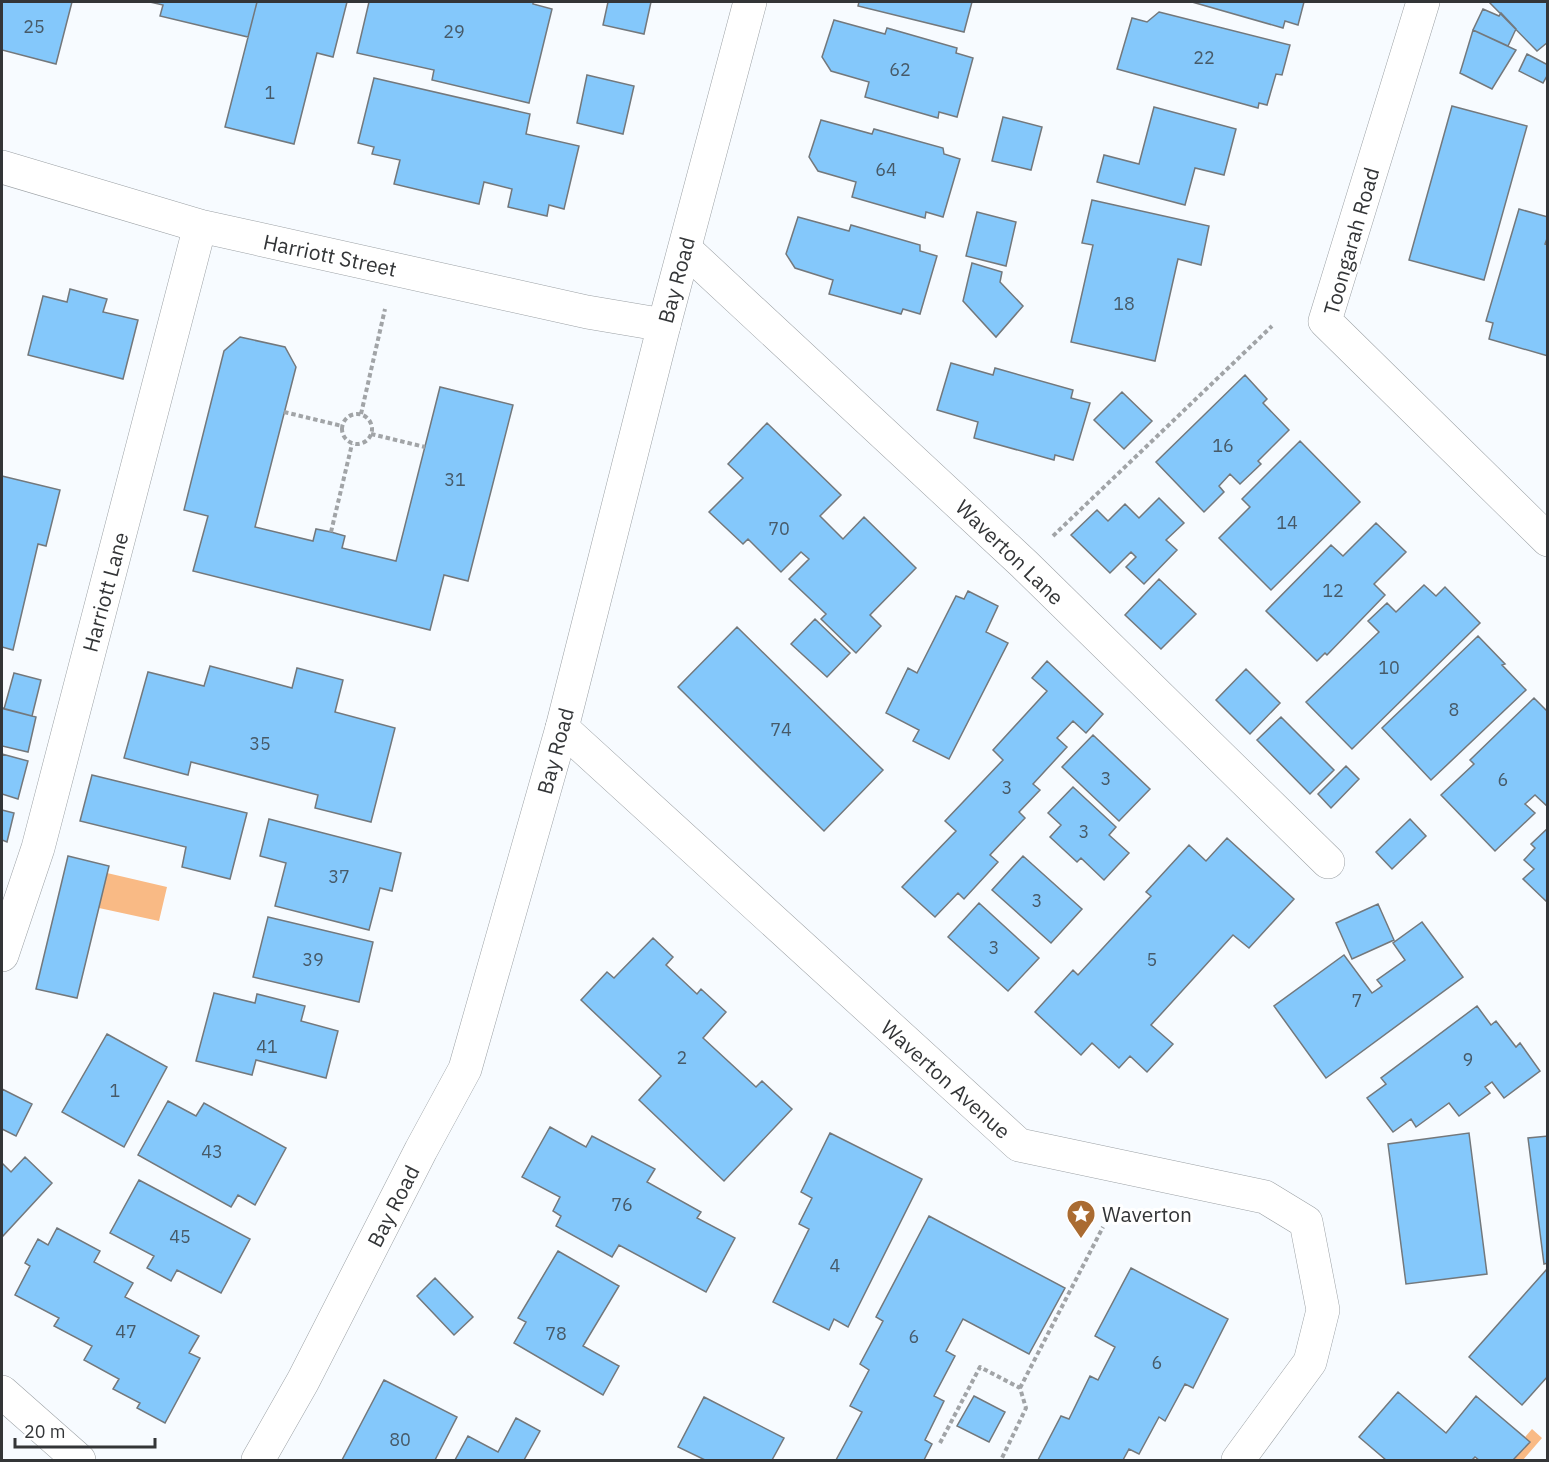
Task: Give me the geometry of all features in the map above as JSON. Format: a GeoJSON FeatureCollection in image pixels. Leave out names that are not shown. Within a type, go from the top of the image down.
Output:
{"type":"FeatureCollection","features":[{"type":"Feature","properties":{"kind":"street","name":"Bay Road"},"geometry":{"type":"LineString","coordinates":[[258,1461],[303,1381],[465,1070],[562,728],[664,326],[750,2]]}},
{"type":"Feature","properties":{"kind":"street","name":"Toongarah Road"},"geometry":{"type":"LineString","coordinates":[[1423,2],[1325,321],[1548,540]]}},
{"type":"Feature","properties":{"kind":"street","name":"Harriott Street"},"geometry":{"type":"LineString","coordinates":[[2,167],[200,226],[587,312],[664,326]]}},
{"type":"Feature","properties":{"kind":"street","name":"Harriott Lane"},"geometry":{"type":"LineString","coordinates":[[2,955],[38,848],[200,226]]}},
{"type":"Feature","properties":{"kind":"street","name":"Waverton Lane"},"geometry":{"type":"LineString","coordinates":[[685,249],[1024,564],[1328,862]]}},
{"type":"Feature","properties":{"kind":"street","name":"Waverton Avenue"},"geometry":{"type":"LineString","coordinates":[[562,728],[1019,1145],[1265,1197],[1306,1222],[1323,1310],[1310,1362],[1238,1461]]}},
{"type":"Feature","properties":{"kind":"street"},"geometry":{"type":"LineString","coordinates":[[2,1392],[79,1461]]}},
{"type":"Feature","properties":{"kind":"path"},"geometry":{"type":"LineString","coordinates":[[361,414],[395,269]]}},
{"type":"Feature","properties":{"kind":"path"},"geometry":{"type":"LineString","coordinates":[[1024,564],[1272,326]]}},
{"type":"Feature","properties":{"kind":"path"},"geometry":{"type":"LineString","coordinates":[[284,412],[342,426]]}},
{"type":"Feature","properties":{"kind":"path"},"geometry":{"type":"LineString","coordinates":[[351,414],[361,414],[369,419],[373,429],[366,442],[352,444],[343,435],[342,426],[343,421],[351,414]]}},
{"type":"Feature","properties":{"kind":"path"},"geometry":{"type":"LineString","coordinates":[[372,434],[425,447]]}},
{"type":"Feature","properties":{"kind":"path"},"geometry":{"type":"LineString","coordinates":[[330,532],[352,444]]}},
{"type":"Feature","properties":{"kind":"path"},"geometry":{"type":"LineString","coordinates":[[1001,1461],[1026,1408],[1020,1388],[1103,1227]]}},
{"type":"Feature","properties":{"kind":"path"},"geometry":{"type":"LineString","coordinates":[[939,1443],[981,1367],[1020,1388]]}},
{"type":"Feature","properties":{"kind":"shaded area"},"geometry":{"type":"Polygon","coordinates":[[[107,873],[167,887],[159,921],[99,908],[107,873]]]}},
{"type":"Feature","properties":{"kind":"shaded area"},"geometry":{"type":"Polygon","coordinates":[[[1532,1429],[1542,1438],[1523,1460],[1505,1460],[1532,1429]]]}},
{"type":"Feature","properties":{"kind":"building"},"geometry":{"type":"Polygon","coordinates":[[[2,2],[72,2],[56,64],[2,50],[2,2]]]}},
{"type":"Feature","properties":{"kind":"building"},"geometry":{"type":"Polygon","coordinates":[[[150,2],[257,2],[248,37],[160,16],[163,5],[150,2]]]}},
{"type":"Feature","properties":{"kind":"building"},"geometry":{"type":"Polygon","coordinates":[[[257,2],[347,2],[333,57],[317,53],[294,144],[225,127],[257,2]]]}},
{"type":"Feature","properties":{"kind":"building"},"geometry":{"type":"Polygon","coordinates":[[[369,2],[533,2],[533,4],[552,9],[529,103],[432,80],[434,70],[357,53],[369,2]]]}},
{"type":"Feature","properties":{"kind":"building"},"geometry":{"type":"Polygon","coordinates":[[[608,2],[651,2],[644,34],[603,25],[608,2]]]}},
{"type":"Feature","properties":{"kind":"building"},"geometry":{"type":"Polygon","coordinates":[[[859,2],[972,2],[964,32],[858,6],[859,2]]]}},
{"type":"Feature","properties":{"kind":"building"},"geometry":{"type":"Polygon","coordinates":[[[1192,2],[1304,2],[1298,25],[1285,21],[1283,28],[1192,2]]]}},
{"type":"Feature","properties":{"kind":"building"},"geometry":{"type":"Polygon","coordinates":[[[1489,2],[1548,2],[1548,42],[1537,51],[1489,2]]]}},
{"type":"Feature","properties":{"kind":"building"},"geometry":{"type":"Polygon","coordinates":[[[1483,9],[1499,16],[1501,13],[1516,29],[1508,46],[1473,30],[1483,9]]]}},
{"type":"Feature","properties":{"kind":"building"},"geometry":{"type":"Polygon","coordinates":[[[1159,12],[1290,45],[1282,75],[1276,74],[1267,105],[1259,103],[1258,108],[1117,69],[1132,18],[1147,22],[1159,12]]]}},
{"type":"Feature","properties":{"kind":"building"},"geometry":{"type":"Polygon","coordinates":[[[834,20],[885,34],[887,28],[957,48],[956,53],[973,58],[957,117],[939,112],[938,118],[865,97],[869,82],[831,71],[822,57],[834,20]]]}},
{"type":"Feature","properties":{"kind":"building"},"geometry":{"type":"Polygon","coordinates":[[[1473,30],[1516,50],[1492,89],[1460,73],[1473,30]]]}},
{"type":"Feature","properties":{"kind":"building"},"geometry":{"type":"Polygon","coordinates":[[[1527,54],[1548,65],[1548,74],[1543,83],[1519,71],[1527,54]]]}},
{"type":"Feature","properties":{"kind":"building"},"geometry":{"type":"Polygon","coordinates":[[[587,75],[634,86],[623,134],[577,123],[587,75]]]}},
{"type":"Feature","properties":{"kind":"building"},"geometry":{"type":"Polygon","coordinates":[[[374,78],[530,114],[526,134],[579,146],[564,209],[549,205],[547,216],[508,207],[512,189],[484,182],[479,204],[394,184],[400,160],[372,154],[374,147],[358,143],[374,78]]]}},
{"type":"Feature","properties":{"kind":"building"},"geometry":{"type":"Polygon","coordinates":[[[1452,106],[1527,126],[1484,280],[1409,260],[1452,106]]]}},
{"type":"Feature","properties":{"kind":"building"},"geometry":{"type":"Polygon","coordinates":[[[1154,107],[1236,129],[1224,175],[1195,168],[1185,205],[1097,182],[1104,155],[1139,164],[1154,107]]]}},
{"type":"Feature","properties":{"kind":"building"},"geometry":{"type":"Polygon","coordinates":[[[1003,117],[1042,127],[1031,170],[992,161],[1003,117]]]}},
{"type":"Feature","properties":{"kind":"building"},"geometry":{"type":"Polygon","coordinates":[[[821,120],[872,134],[874,129],[943,148],[944,154],[960,159],[943,217],[926,212],[925,218],[852,197],[856,182],[818,171],[809,157],[821,120]]]}},
{"type":"Feature","properties":{"kind":"building"},"geometry":{"type":"Polygon","coordinates":[[[1092,200],[1209,226],[1201,265],[1178,259],[1155,361],[1071,342],[1093,245],[1082,243],[1092,200]]]}},
{"type":"Feature","properties":{"kind":"building"},"geometry":{"type":"Polygon","coordinates":[[[1519,209],[1548,217],[1548,236],[1545,244],[1548,245],[1548,356],[1489,339],[1493,323],[1486,321],[1519,209]]]}},
{"type":"Feature","properties":{"kind":"building"},"geometry":{"type":"Polygon","coordinates":[[[977,212],[1016,222],[1006,266],[966,256],[977,212]]]}},
{"type":"Feature","properties":{"kind":"building"},"geometry":{"type":"Polygon","coordinates":[[[798,217],[849,231],[851,225],[920,245],[920,251],[937,256],[920,314],[903,309],[901,314],[829,294],[833,280],[795,268],[786,254],[798,217]]]}},
{"type":"Feature","properties":{"kind":"building"},"geometry":{"type":"Polygon","coordinates":[[[972,263],[1002,272],[1000,282],[1023,306],[996,337],[963,301],[972,263]]]}},
{"type":"Feature","properties":{"kind":"building"},"geometry":{"type":"Polygon","coordinates":[[[70,289],[107,299],[103,312],[138,320],[123,379],[28,355],[43,296],[67,302],[70,289]]]}},
{"type":"Feature","properties":{"kind":"building"},"geometry":{"type":"Polygon","coordinates":[[[240,337],[285,347],[296,367],[255,527],[313,541],[316,529],[331,532],[345,536],[342,548],[396,561],[440,387],[513,405],[468,581],[444,575],[430,630],[193,571],[208,516],[184,510],[224,351],[240,337]]]}},
{"type":"Feature","properties":{"kind":"building"},"geometry":{"type":"Polygon","coordinates":[[[951,363],[993,375],[995,368],[1073,390],[1071,398],[1090,403],[1073,460],[1055,455],[1054,460],[974,438],[978,422],[937,410],[951,363]]]}},
{"type":"Feature","properties":{"kind":"building"},"geometry":{"type":"Polygon","coordinates":[[[1245,375],[1267,399],[1263,403],[1289,430],[1258,461],[1261,464],[1240,484],[1230,474],[1219,486],[1224,492],[1204,512],[1156,462],[1245,375]]]}},
{"type":"Feature","properties":{"kind":"building"},"geometry":{"type":"Polygon","coordinates":[[[1122,392],[1152,421],[1124,449],[1094,420],[1122,392]]]}},
{"type":"Feature","properties":{"kind":"building"},"geometry":{"type":"Polygon","coordinates":[[[767,423],[841,495],[820,516],[843,539],[864,517],[916,568],[870,615],[881,626],[856,653],[821,619],[826,614],[789,579],[809,559],[801,552],[781,572],[748,539],[743,544],[709,512],[743,478],[728,464],[767,423]]]}},
{"type":"Feature","properties":{"kind":"building"},"geometry":{"type":"Polygon","coordinates":[[[1300,441],[1360,502],[1271,590],[1219,538],[1250,507],[1242,499],[1300,441]]]}},
{"type":"Feature","properties":{"kind":"building"},"geometry":{"type":"Polygon","coordinates":[[[2,476],[60,490],[46,546],[38,544],[13,650],[2,647],[2,476]]]}},
{"type":"Feature","properties":{"kind":"building"},"geometry":{"type":"Polygon","coordinates":[[[1159,498],[1184,523],[1166,540],[1177,550],[1144,584],[1126,567],[1136,557],[1131,552],[1110,573],[1071,535],[1097,510],[1108,521],[1125,504],[1139,518],[1159,498]]]}},
{"type":"Feature","properties":{"kind":"building"},"geometry":{"type":"Polygon","coordinates":[[[1376,523],[1406,552],[1374,584],[1385,595],[1327,655],[1325,653],[1317,661],[1266,611],[1331,545],[1343,556],[1376,523]]]}},
{"type":"Feature","properties":{"kind":"building"},"geometry":{"type":"Polygon","coordinates":[[[1159,579],[1196,614],[1161,649],[1125,615],[1159,579]]]}},
{"type":"Feature","properties":{"kind":"building"},"geometry":{"type":"Polygon","coordinates":[[[1424,585],[1436,596],[1445,587],[1480,623],[1352,749],[1306,702],[1379,632],[1368,621],[1387,603],[1396,612],[1424,585]]]}},
{"type":"Feature","properties":{"kind":"building"},"geometry":{"type":"Polygon","coordinates":[[[968,591],[998,606],[986,632],[1008,643],[949,759],[913,741],[919,730],[886,713],[908,668],[917,673],[956,596],[964,599],[968,591]]]}},
{"type":"Feature","properties":{"kind":"building"},"geometry":{"type":"Polygon","coordinates":[[[815,619],[850,653],[827,677],[791,644],[815,619]]]}},
{"type":"Feature","properties":{"kind":"building"},"geometry":{"type":"Polygon","coordinates":[[[737,627],[883,770],[824,831],[678,687],[737,627]]]}},
{"type":"Feature","properties":{"kind":"building"},"geometry":{"type":"Polygon","coordinates":[[[1478,636],[1526,690],[1431,780],[1382,728],[1478,636]]]}},
{"type":"Feature","properties":{"kind":"building"},"geometry":{"type":"Polygon","coordinates":[[[1047,661],[1103,714],[1086,733],[1073,721],[1057,738],[1067,747],[1033,784],[1040,790],[1019,812],[1025,818],[990,855],[998,862],[964,899],[958,893],[935,917],[902,887],[956,831],[945,821],[1003,760],[993,750],[1047,691],[1032,678],[1047,661]]]}},
{"type":"Feature","properties":{"kind":"building"},"geometry":{"type":"Polygon","coordinates":[[[210,666],[292,688],[297,668],[343,680],[335,712],[395,728],[371,822],[315,808],[318,795],[191,762],[188,775],[124,758],[148,672],[204,686],[210,666]]]}},
{"type":"Feature","properties":{"kind":"building"},"geometry":{"type":"Polygon","coordinates":[[[1246,669],[1280,703],[1250,734],[1216,700],[1246,669]]]}},
{"type":"Feature","properties":{"kind":"building"},"geometry":{"type":"Polygon","coordinates":[[[14,673],[41,680],[32,716],[4,709],[14,673]]]}},
{"type":"Feature","properties":{"kind":"building"},"geometry":{"type":"Polygon","coordinates":[[[1534,698],[1548,712],[1548,807],[1535,795],[1525,804],[1535,813],[1495,851],[1441,795],[1474,764],[1470,760],[1534,698]]]}},
{"type":"Feature","properties":{"kind":"building"},"geometry":{"type":"Polygon","coordinates":[[[2,708],[36,717],[28,752],[2,746],[2,708]]]}},
{"type":"Feature","properties":{"kind":"building"},"geometry":{"type":"Polygon","coordinates":[[[1281,717],[1334,770],[1310,794],[1257,740],[1281,717]]]}},
{"type":"Feature","properties":{"kind":"building"},"geometry":{"type":"Polygon","coordinates":[[[1093,735],[1150,789],[1119,821],[1062,767],[1093,735]]]}},
{"type":"Feature","properties":{"kind":"building"},"geometry":{"type":"Polygon","coordinates":[[[2,754],[28,761],[18,799],[2,794],[2,754]]]}},
{"type":"Feature","properties":{"kind":"building"},"geometry":{"type":"Polygon","coordinates":[[[1346,766],[1359,779],[1331,808],[1318,794],[1346,766]]]}},
{"type":"Feature","properties":{"kind":"building"},"geometry":{"type":"Polygon","coordinates":[[[92,775],[247,813],[230,879],[182,867],[186,847],[80,821],[92,775]]]}},
{"type":"Feature","properties":{"kind":"building"},"geometry":{"type":"Polygon","coordinates":[[[1073,787],[1116,827],[1109,835],[1129,853],[1104,880],[1081,858],[1077,862],[1050,837],[1061,825],[1048,813],[1073,787]]]}},
{"type":"Feature","properties":{"kind":"building"},"geometry":{"type":"Polygon","coordinates":[[[2,810],[14,813],[7,842],[2,840],[2,810]]]}},
{"type":"Feature","properties":{"kind":"building"},"geometry":{"type":"Polygon","coordinates":[[[269,819],[401,853],[392,891],[380,888],[369,930],[275,906],[286,863],[260,856],[269,819]]]}},
{"type":"Feature","properties":{"kind":"building"},"geometry":{"type":"Polygon","coordinates":[[[1410,819],[1426,836],[1392,869],[1376,852],[1410,819]]]}},
{"type":"Feature","properties":{"kind":"building"},"geometry":{"type":"Polygon","coordinates":[[[1548,828],[1548,903],[1523,879],[1534,869],[1524,860],[1535,848],[1531,844],[1548,828]]]}},
{"type":"Feature","properties":{"kind":"building"},"geometry":{"type":"Polygon","coordinates":[[[1227,838],[1294,899],[1249,948],[1233,935],[1151,1025],[1173,1044],[1147,1072],[1130,1056],[1119,1068],[1092,1043],[1081,1055],[1035,1012],[1073,970],[1078,975],[1151,896],[1146,892],[1189,845],[1206,861],[1227,838]]]}},
{"type":"Feature","properties":{"kind":"building"},"geometry":{"type":"Polygon","coordinates":[[[68,856],[109,866],[77,998],[36,989],[68,856]]]}},
{"type":"Feature","properties":{"kind":"building"},"geometry":{"type":"Polygon","coordinates":[[[1023,856],[1082,909],[1051,943],[992,890],[1023,856]]]}},
{"type":"Feature","properties":{"kind":"building"},"geometry":{"type":"Polygon","coordinates":[[[979,903],[1039,958],[1008,991],[948,937],[979,903]]]}},
{"type":"Feature","properties":{"kind":"building"},"geometry":{"type":"Polygon","coordinates":[[[1378,904],[1394,940],[1352,959],[1336,923],[1378,904]]]}},
{"type":"Feature","properties":{"kind":"building"},"geometry":{"type":"Polygon","coordinates":[[[268,917],[373,942],[359,1002],[253,977],[268,917]]]}},
{"type":"Feature","properties":{"kind":"building"},"geometry":{"type":"Polygon","coordinates":[[[1422,922],[1463,977],[1326,1078],[1274,1006],[1344,955],[1372,993],[1382,986],[1377,980],[1405,960],[1393,943],[1422,922]]]}},
{"type":"Feature","properties":{"kind":"building"},"geometry":{"type":"Polygon","coordinates":[[[653,938],[673,957],[666,965],[697,994],[701,989],[726,1012],[703,1038],[756,1087],[762,1081],[792,1109],[724,1181],[639,1100],[661,1076],[581,1000],[607,972],[614,978],[653,938]]]}},
{"type":"Feature","properties":{"kind":"building"},"geometry":{"type":"Polygon","coordinates":[[[214,993],[255,1003],[257,994],[305,1006],[301,1021],[338,1031],[326,1078],[256,1060],[252,1075],[196,1061],[214,993]]]}},
{"type":"Feature","properties":{"kind":"building"},"geometry":{"type":"Polygon","coordinates":[[[1477,1006],[1491,1025],[1496,1021],[1516,1047],[1520,1043],[1540,1071],[1504,1098],[1492,1082],[1485,1087],[1490,1093],[1459,1116],[1449,1103],[1416,1127],[1411,1119],[1393,1132],[1367,1098],[1386,1084],[1381,1078],[1477,1006]]]}},
{"type":"Feature","properties":{"kind":"building"},"geometry":{"type":"Polygon","coordinates":[[[107,1034],[167,1067],[124,1147],[62,1112],[107,1034]]]}},
{"type":"Feature","properties":{"kind":"building"},"geometry":{"type":"Polygon","coordinates":[[[2,1089],[32,1104],[16,1136],[2,1129],[2,1089]]]}},
{"type":"Feature","properties":{"kind":"building"},"geometry":{"type":"Polygon","coordinates":[[[168,1101],[196,1116],[204,1103],[286,1148],[255,1205],[238,1195],[231,1207],[138,1155],[168,1101]]]}},
{"type":"Feature","properties":{"kind":"building"},"geometry":{"type":"Polygon","coordinates":[[[550,1127],[586,1147],[592,1136],[655,1169],[647,1182],[701,1212],[697,1218],[735,1238],[706,1292],[619,1245],[612,1257],[556,1226],[561,1216],[553,1211],[560,1197],[522,1177],[550,1127]]]}},
{"type":"Feature","properties":{"kind":"building"},"geometry":{"type":"Polygon","coordinates":[[[830,1133],[922,1179],[848,1327],[834,1319],[829,1330],[773,1302],[809,1229],[799,1224],[812,1198],[801,1192],[830,1133]]]}},
{"type":"Feature","properties":{"kind":"building"},"geometry":{"type":"Polygon","coordinates":[[[1469,1133],[1487,1274],[1406,1284],[1388,1144],[1469,1133]]]}},
{"type":"Feature","properties":{"kind":"building"},"geometry":{"type":"Polygon","coordinates":[[[1548,1136],[1548,1263],[1544,1264],[1528,1138],[1548,1136]]]}},
{"type":"Feature","properties":{"kind":"building"},"geometry":{"type":"Polygon","coordinates":[[[25,1157],[52,1183],[2,1237],[2,1163],[11,1172],[25,1157]]]}},
{"type":"Feature","properties":{"kind":"building"},"geometry":{"type":"Polygon","coordinates":[[[139,1180],[250,1239],[221,1293],[177,1270],[171,1281],[147,1268],[154,1256],[110,1233],[139,1180]]]}},
{"type":"Feature","properties":{"kind":"building"},"geometry":{"type":"Polygon","coordinates":[[[929,1216],[1065,1288],[1029,1354],[963,1319],[946,1351],[955,1356],[934,1396],[944,1401],[925,1440],[932,1444],[924,1460],[836,1460],[862,1412],[850,1406],[869,1370],[860,1364],[883,1321],[876,1317],[929,1216]]]}},
{"type":"Feature","properties":{"kind":"building"},"geometry":{"type":"Polygon","coordinates":[[[57,1228],[100,1251],[94,1262],[133,1283],[125,1297],[199,1336],[189,1353],[200,1358],[165,1423],[137,1408],[140,1403],[113,1389],[119,1379],[84,1360],[92,1346],[54,1326],[59,1318],[15,1295],[30,1266],[25,1263],[38,1239],[48,1245],[57,1228]]]}},
{"type":"Feature","properties":{"kind":"building"},"geometry":{"type":"Polygon","coordinates":[[[558,1251],[619,1286],[583,1346],[619,1366],[603,1395],[514,1343],[526,1322],[518,1318],[558,1251]]]}},
{"type":"Feature","properties":{"kind":"building"},"geometry":{"type":"Polygon","coordinates":[[[1131,1268],[1228,1319],[1193,1388],[1185,1384],[1165,1421],[1159,1417],[1139,1454],[1129,1449],[1123,1460],[1038,1460],[1061,1416],[1069,1419],[1090,1376],[1098,1380],[1115,1347],[1095,1336],[1131,1268]]]}},
{"type":"Feature","properties":{"kind":"building"},"geometry":{"type":"Polygon","coordinates":[[[1547,1269],[1548,1376],[1522,1405],[1469,1357],[1547,1269]]]}},
{"type":"Feature","properties":{"kind":"building"},"geometry":{"type":"Polygon","coordinates":[[[435,1278],[473,1317],[454,1335],[417,1296],[435,1278]]]}},
{"type":"Feature","properties":{"kind":"building"},"geometry":{"type":"Polygon","coordinates":[[[384,1380],[457,1417],[435,1460],[342,1460],[384,1380]]]}},
{"type":"Feature","properties":{"kind":"building"},"geometry":{"type":"Polygon","coordinates":[[[1398,1392],[1446,1433],[1476,1396],[1530,1442],[1513,1460],[1479,1460],[1475,1457],[1472,1460],[1386,1460],[1359,1437],[1398,1392]]]}},
{"type":"Feature","properties":{"kind":"building"},"geometry":{"type":"Polygon","coordinates":[[[974,1396],[1005,1412],[989,1442],[957,1426],[974,1396]]]}},
{"type":"Feature","properties":{"kind":"building"},"geometry":{"type":"Polygon","coordinates":[[[704,1397],[784,1438],[772,1460],[705,1460],[678,1447],[704,1397]]]}},
{"type":"Feature","properties":{"kind":"building"},"geometry":{"type":"Polygon","coordinates":[[[516,1418],[540,1431],[524,1460],[455,1460],[468,1436],[498,1452],[516,1418]]]}},
{"type":"Feature","properties":{"kind":"place","name":"Waverton"},"geometry":{"type":"Point","coordinates":[1081,1240]}}]}
